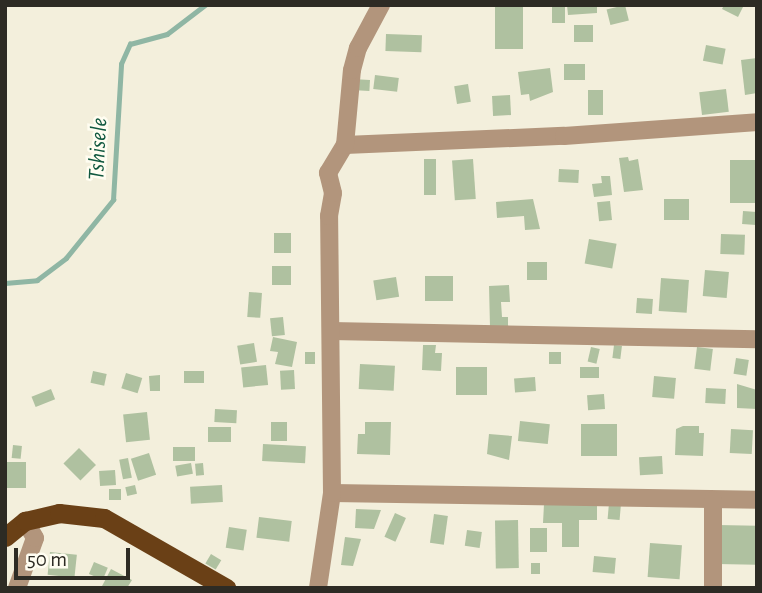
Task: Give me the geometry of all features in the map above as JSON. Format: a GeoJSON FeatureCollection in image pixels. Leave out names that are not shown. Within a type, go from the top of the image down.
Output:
{"type":"FeatureCollection","features":[{"type":"Feature","properties":{"kind":"highway"},"geometry":{"type":"LineString","coordinates":[[5,537],[25,522],[59,513],[104,518],[226,588]]}},
{"type":"Feature","properties":{"kind":"street"},"geometry":{"type":"LineString","coordinates":[[318,588],[332,494],[328,216],[333,193],[328,173],[345,145],[352,70],[381,5]]}},
{"type":"Feature","properties":{"kind":"street"},"geometry":{"type":"LineString","coordinates":[[345,145],[564,136],[757,122]]}},
{"type":"Feature","properties":{"kind":"street"},"geometry":{"type":"LineString","coordinates":[[331,331],[757,339]]}},
{"type":"Feature","properties":{"kind":"street"},"geometry":{"type":"LineString","coordinates":[[332,494],[757,500]]}},
{"type":"Feature","properties":{"kind":"street"},"geometry":{"type":"LineString","coordinates":[[713,500],[713,588]]}},
{"type":"Feature","properties":{"kind":"street"},"geometry":{"type":"LineString","coordinates":[[18,588],[35,538],[25,522]]}},
{"type":"Feature","properties":{"kind":"building"},"geometry":{"type":"Polygon","coordinates":[[[495,5],[523,5],[523,49],[495,49],[495,5]]]}},
{"type":"Feature","properties":{"kind":"building"},"geometry":{"type":"Polygon","coordinates":[[[552,5],[565,5],[565,23],[552,23],[552,5]]]}},
{"type":"Feature","properties":{"kind":"building"},"geometry":{"type":"Polygon","coordinates":[[[567,5],[597,5],[597,13],[568,15],[567,5]]]}},
{"type":"Feature","properties":{"kind":"building"},"geometry":{"type":"Polygon","coordinates":[[[625,5],[629,21],[610,25],[607,10],[625,5]]]}},
{"type":"Feature","properties":{"kind":"building"},"geometry":{"type":"Polygon","coordinates":[[[724,5],[744,5],[738,17],[722,9],[724,5]]]}},
{"type":"Feature","properties":{"kind":"building"},"geometry":{"type":"Polygon","coordinates":[[[574,25],[593,25],[593,42],[574,42],[574,25]]]}},
{"type":"Feature","properties":{"kind":"building"},"geometry":{"type":"Polygon","coordinates":[[[386,34],[422,35],[421,52],[385,51],[386,34]]]}},
{"type":"Feature","properties":{"kind":"building"},"geometry":{"type":"Polygon","coordinates":[[[706,45],[726,49],[723,65],[703,61],[706,45]]]}},
{"type":"Feature","properties":{"kind":"building"},"geometry":{"type":"Polygon","coordinates":[[[757,58],[757,93],[745,95],[741,60],[757,58]]]}},
{"type":"Feature","properties":{"kind":"building"},"geometry":{"type":"Polygon","coordinates":[[[564,64],[585,64],[585,80],[564,80],[564,64]]]}},
{"type":"Feature","properties":{"kind":"building"},"geometry":{"type":"Polygon","coordinates":[[[550,68],[553,92],[530,101],[529,94],[521,95],[518,72],[550,68]]]}},
{"type":"Feature","properties":{"kind":"building"},"geometry":{"type":"Polygon","coordinates":[[[375,75],[399,78],[397,92],[373,89],[375,75]]]}},
{"type":"Feature","properties":{"kind":"building"},"geometry":{"type":"Polygon","coordinates":[[[352,79],[370,80],[369,91],[351,90],[352,79]]]}},
{"type":"Feature","properties":{"kind":"building"},"geometry":{"type":"Polygon","coordinates":[[[468,84],[471,102],[457,104],[454,86],[468,84]]]}},
{"type":"Feature","properties":{"kind":"building"},"geometry":{"type":"Polygon","coordinates":[[[726,89],[729,112],[702,115],[699,92],[726,89]]]}},
{"type":"Feature","properties":{"kind":"building"},"geometry":{"type":"Polygon","coordinates":[[[588,90],[603,90],[603,115],[588,115],[588,90]]]}},
{"type":"Feature","properties":{"kind":"building"},"geometry":{"type":"Polygon","coordinates":[[[510,95],[511,115],[493,116],[492,96],[510,95]]]}},
{"type":"Feature","properties":{"kind":"building"},"geometry":{"type":"Polygon","coordinates":[[[628,157],[629,161],[638,159],[643,190],[624,192],[619,158],[628,157]]]}},
{"type":"Feature","properties":{"kind":"building"},"geometry":{"type":"Polygon","coordinates":[[[424,159],[436,159],[436,195],[424,195],[424,159]]]}},
{"type":"Feature","properties":{"kind":"building"},"geometry":{"type":"Polygon","coordinates":[[[473,159],[476,199],[455,200],[452,160],[473,159]]]}},
{"type":"Feature","properties":{"kind":"building"},"geometry":{"type":"Polygon","coordinates":[[[730,160],[757,160],[757,203],[730,203],[730,160]]]}},
{"type":"Feature","properties":{"kind":"building"},"geometry":{"type":"Polygon","coordinates":[[[559,169],[579,170],[578,183],[558,182],[559,169]]]}},
{"type":"Feature","properties":{"kind":"building"},"geometry":{"type":"Polygon","coordinates":[[[601,176],[610,176],[612,195],[594,197],[592,184],[602,183],[601,176]]]}},
{"type":"Feature","properties":{"kind":"building"},"geometry":{"type":"Polygon","coordinates":[[[533,199],[540,229],[525,230],[524,216],[497,218],[496,202],[533,199]]]}},
{"type":"Feature","properties":{"kind":"building"},"geometry":{"type":"Polygon","coordinates":[[[664,199],[689,199],[689,220],[664,220],[664,199]]]}},
{"type":"Feature","properties":{"kind":"building"},"geometry":{"type":"Polygon","coordinates":[[[610,201],[612,220],[599,221],[597,202],[610,201]]]}},
{"type":"Feature","properties":{"kind":"building"},"geometry":{"type":"Polygon","coordinates":[[[743,211],[757,212],[756,225],[742,224],[743,211]]]}},
{"type":"Feature","properties":{"kind":"building"},"geometry":{"type":"Polygon","coordinates":[[[274,233],[291,233],[291,253],[274,253],[274,233]]]}},
{"type":"Feature","properties":{"kind":"building"},"geometry":{"type":"Polygon","coordinates":[[[721,234],[745,235],[744,255],[720,254],[721,234]]]}},
{"type":"Feature","properties":{"kind":"building"},"geometry":{"type":"Polygon","coordinates":[[[589,239],[617,244],[612,268],[585,264],[589,239]]]}},
{"type":"Feature","properties":{"kind":"building"},"geometry":{"type":"Polygon","coordinates":[[[527,262],[547,262],[547,280],[527,280],[527,262]]]}},
{"type":"Feature","properties":{"kind":"building"},"geometry":{"type":"Polygon","coordinates":[[[272,266],[291,266],[291,285],[272,285],[272,266]]]}},
{"type":"Feature","properties":{"kind":"building"},"geometry":{"type":"Polygon","coordinates":[[[705,270],[729,272],[727,298],[703,296],[705,270]]]}},
{"type":"Feature","properties":{"kind":"building"},"geometry":{"type":"Polygon","coordinates":[[[425,276],[453,276],[453,301],[425,301],[425,276]]]}},
{"type":"Feature","properties":{"kind":"building"},"geometry":{"type":"Polygon","coordinates":[[[396,277],[399,297],[376,300],[373,281],[396,277]]]}},
{"type":"Feature","properties":{"kind":"building"},"geometry":{"type":"Polygon","coordinates":[[[661,278],[689,280],[687,313],[659,311],[661,278]]]}},
{"type":"Feature","properties":{"kind":"building"},"geometry":{"type":"Polygon","coordinates":[[[509,285],[510,302],[501,302],[502,317],[508,317],[508,326],[490,327],[489,286],[509,285]]]}},
{"type":"Feature","properties":{"kind":"building"},"geometry":{"type":"Polygon","coordinates":[[[249,292],[262,293],[260,318],[247,317],[249,292]]]}},
{"type":"Feature","properties":{"kind":"building"},"geometry":{"type":"Polygon","coordinates":[[[637,298],[653,299],[652,314],[636,313],[637,298]]]}},
{"type":"Feature","properties":{"kind":"building"},"geometry":{"type":"Polygon","coordinates":[[[283,317],[285,335],[272,336],[270,318],[283,317]]]}},
{"type":"Feature","properties":{"kind":"building"},"geometry":{"type":"Polygon","coordinates":[[[273,337],[297,342],[292,367],[275,364],[278,352],[270,351],[273,337]]]}},
{"type":"Feature","properties":{"kind":"building"},"geometry":{"type":"Polygon","coordinates":[[[254,343],[257,362],[240,364],[237,346],[254,343]]]}},
{"type":"Feature","properties":{"kind":"building"},"geometry":{"type":"Polygon","coordinates":[[[423,345],[436,345],[435,353],[442,353],[441,371],[422,370],[423,345]]]}},
{"type":"Feature","properties":{"kind":"building"},"geometry":{"type":"Polygon","coordinates":[[[614,345],[622,346],[620,359],[612,358],[614,345]]]}},
{"type":"Feature","properties":{"kind":"building"},"geometry":{"type":"Polygon","coordinates":[[[591,347],[600,349],[596,364],[588,362],[591,347]]]}},
{"type":"Feature","properties":{"kind":"building"},"geometry":{"type":"Polygon","coordinates":[[[697,347],[713,349],[710,371],[694,369],[697,347]]]}},
{"type":"Feature","properties":{"kind":"building"},"geometry":{"type":"Polygon","coordinates":[[[305,352],[315,352],[315,364],[305,364],[305,352]]]}},
{"type":"Feature","properties":{"kind":"building"},"geometry":{"type":"Polygon","coordinates":[[[549,352],[561,352],[561,364],[549,364],[549,352]]]}},
{"type":"Feature","properties":{"kind":"building"},"geometry":{"type":"Polygon","coordinates":[[[736,358],[749,360],[746,376],[733,374],[736,358]]]}},
{"type":"Feature","properties":{"kind":"building"},"geometry":{"type":"Polygon","coordinates":[[[360,364],[395,366],[394,391],[359,389],[360,364]]]}},
{"type":"Feature","properties":{"kind":"building"},"geometry":{"type":"Polygon","coordinates":[[[266,365],[268,385],[243,388],[241,368],[266,365]]]}},
{"type":"Feature","properties":{"kind":"building"},"geometry":{"type":"Polygon","coordinates":[[[456,367],[487,367],[487,395],[456,395],[456,367]]]}},
{"type":"Feature","properties":{"kind":"building"},"geometry":{"type":"Polygon","coordinates":[[[580,367],[599,367],[599,378],[580,378],[580,367]]]}},
{"type":"Feature","properties":{"kind":"building"},"geometry":{"type":"Polygon","coordinates":[[[294,370],[295,389],[281,390],[280,371],[294,370]]]}},
{"type":"Feature","properties":{"kind":"building"},"geometry":{"type":"Polygon","coordinates":[[[93,371],[107,374],[104,386],[91,383],[93,371]]]}},
{"type":"Feature","properties":{"kind":"building"},"geometry":{"type":"Polygon","coordinates":[[[184,371],[204,371],[204,383],[184,383],[184,371]]]}},
{"type":"Feature","properties":{"kind":"building"},"geometry":{"type":"Polygon","coordinates":[[[126,373],[142,378],[138,393],[121,388],[126,373]]]}},
{"type":"Feature","properties":{"kind":"building"},"geometry":{"type":"Polygon","coordinates":[[[160,375],[160,391],[150,391],[149,376],[160,375]]]}},
{"type":"Feature","properties":{"kind":"building"},"geometry":{"type":"Polygon","coordinates":[[[654,376],[676,378],[674,399],[652,397],[654,376]]]}},
{"type":"Feature","properties":{"kind":"building"},"geometry":{"type":"Polygon","coordinates":[[[535,377],[536,391],[515,392],[514,378],[535,377]]]}},
{"type":"Feature","properties":{"kind":"building"},"geometry":{"type":"Polygon","coordinates":[[[737,384],[757,390],[757,409],[737,408],[737,384]]]}},
{"type":"Feature","properties":{"kind":"building"},"geometry":{"type":"Polygon","coordinates":[[[706,388],[726,389],[725,404],[705,403],[706,388]]]}},
{"type":"Feature","properties":{"kind":"building"},"geometry":{"type":"Polygon","coordinates":[[[51,389],[55,399],[36,407],[32,397],[51,389]]]}},
{"type":"Feature","properties":{"kind":"building"},"geometry":{"type":"Polygon","coordinates":[[[604,394],[605,409],[588,410],[587,395],[604,394]]]}},
{"type":"Feature","properties":{"kind":"building"},"geometry":{"type":"Polygon","coordinates":[[[215,409],[237,410],[236,423],[214,422],[215,409]]]}},
{"type":"Feature","properties":{"kind":"building"},"geometry":{"type":"Polygon","coordinates":[[[147,412],[150,440],[126,442],[123,415],[147,412]]]}},
{"type":"Feature","properties":{"kind":"building"},"geometry":{"type":"Polygon","coordinates":[[[520,421],[550,424],[548,444],[518,441],[520,421]]]}},
{"type":"Feature","properties":{"kind":"building"},"geometry":{"type":"Polygon","coordinates":[[[271,422],[287,422],[287,441],[271,441],[271,422]]]}},
{"type":"Feature","properties":{"kind":"building"},"geometry":{"type":"Polygon","coordinates":[[[365,422],[391,422],[390,455],[357,454],[358,434],[365,434],[365,422]]]}},
{"type":"Feature","properties":{"kind":"building"},"geometry":{"type":"Polygon","coordinates":[[[581,424],[617,424],[617,456],[581,456],[581,424]]]}},
{"type":"Feature","properties":{"kind":"building"},"geometry":{"type":"Polygon","coordinates":[[[699,426],[699,433],[704,433],[703,456],[675,455],[676,429],[699,426]]]}},
{"type":"Feature","properties":{"kind":"building"},"geometry":{"type":"Polygon","coordinates":[[[208,427],[231,427],[231,442],[208,442],[208,427]]]}},
{"type":"Feature","properties":{"kind":"building"},"geometry":{"type":"Polygon","coordinates":[[[731,429],[753,430],[752,454],[730,453],[731,429]]]}},
{"type":"Feature","properties":{"kind":"building"},"geometry":{"type":"Polygon","coordinates":[[[489,434],[512,436],[509,460],[487,454],[489,434]]]}},
{"type":"Feature","properties":{"kind":"building"},"geometry":{"type":"Polygon","coordinates":[[[263,444],[306,446],[305,463],[262,461],[263,444]]]}},
{"type":"Feature","properties":{"kind":"building"},"geometry":{"type":"Polygon","coordinates":[[[13,445],[22,446],[21,459],[12,458],[13,445]]]}},
{"type":"Feature","properties":{"kind":"building"},"geometry":{"type":"Polygon","coordinates":[[[173,447],[195,447],[195,461],[173,461],[173,447]]]}},
{"type":"Feature","properties":{"kind":"building"},"geometry":{"type":"Polygon","coordinates":[[[79,448],[96,465],[80,481],[63,464],[79,448]]]}},
{"type":"Feature","properties":{"kind":"building"},"geometry":{"type":"Polygon","coordinates":[[[149,453],[156,475],[138,481],[131,459],[149,453]]]}},
{"type":"Feature","properties":{"kind":"building"},"geometry":{"type":"Polygon","coordinates":[[[662,456],[663,474],[640,475],[639,457],[662,456]]]}},
{"type":"Feature","properties":{"kind":"building"},"geometry":{"type":"Polygon","coordinates":[[[128,458],[132,478],[123,479],[119,460],[128,458]]]}},
{"type":"Feature","properties":{"kind":"building"},"geometry":{"type":"Polygon","coordinates":[[[5,462],[26,462],[26,488],[5,488],[5,462]]]}},
{"type":"Feature","properties":{"kind":"building"},"geometry":{"type":"Polygon","coordinates":[[[191,463],[193,474],[177,477],[175,466],[191,463]]]}},
{"type":"Feature","properties":{"kind":"building"},"geometry":{"type":"Polygon","coordinates":[[[203,463],[204,475],[196,476],[195,464],[203,463]]]}},
{"type":"Feature","properties":{"kind":"building"},"geometry":{"type":"Polygon","coordinates":[[[115,470],[116,485],[100,486],[99,471],[115,470]]]}},
{"type":"Feature","properties":{"kind":"building"},"geometry":{"type":"Polygon","coordinates":[[[135,485],[137,494],[127,496],[125,487],[135,485]]]}},
{"type":"Feature","properties":{"kind":"building"},"geometry":{"type":"Polygon","coordinates":[[[222,485],[223,502],[191,504],[190,487],[222,485]]]}},
{"type":"Feature","properties":{"kind":"building"},"geometry":{"type":"Polygon","coordinates":[[[109,489],[121,489],[121,500],[109,500],[109,489]]]}},
{"type":"Feature","properties":{"kind":"building"},"geometry":{"type":"Polygon","coordinates":[[[609,503],[621,504],[620,520],[608,519],[609,503]]]}},
{"type":"Feature","properties":{"kind":"building"},"geometry":{"type":"Polygon","coordinates":[[[544,504],[597,504],[597,520],[579,520],[579,547],[562,547],[562,523],[543,523],[544,504]]]}},
{"type":"Feature","properties":{"kind":"building"},"geometry":{"type":"Polygon","coordinates":[[[356,509],[381,510],[374,529],[355,528],[356,509]]]}},
{"type":"Feature","properties":{"kind":"building"},"geometry":{"type":"Polygon","coordinates":[[[395,513],[406,518],[395,542],[384,537],[395,513]]]}},
{"type":"Feature","properties":{"kind":"building"},"geometry":{"type":"Polygon","coordinates":[[[434,514],[448,516],[444,545],[430,543],[434,514]]]}},
{"type":"Feature","properties":{"kind":"building"},"geometry":{"type":"Polygon","coordinates":[[[259,517],[292,521],[289,542],[256,538],[259,517]]]}},
{"type":"Feature","properties":{"kind":"building"},"geometry":{"type":"Polygon","coordinates":[[[495,520],[518,520],[519,568],[496,568],[495,520]]]}},
{"type":"Feature","properties":{"kind":"building"},"geometry":{"type":"Polygon","coordinates":[[[718,525],[757,526],[756,565],[717,564],[718,525]]]}},
{"type":"Feature","properties":{"kind":"building"},"geometry":{"type":"Polygon","coordinates":[[[229,527],[247,530],[243,551],[226,548],[229,527]]]}},
{"type":"Feature","properties":{"kind":"building"},"geometry":{"type":"Polygon","coordinates":[[[530,528],[547,528],[547,552],[530,552],[530,528]]]}},
{"type":"Feature","properties":{"kind":"building"},"geometry":{"type":"Polygon","coordinates":[[[467,530],[482,532],[480,548],[465,546],[467,530]]]}},
{"type":"Feature","properties":{"kind":"building"},"geometry":{"type":"Polygon","coordinates":[[[345,537],[361,539],[353,566],[341,565],[345,537]]]}},
{"type":"Feature","properties":{"kind":"building"},"geometry":{"type":"Polygon","coordinates":[[[650,543],[682,545],[680,579],[648,577],[650,543]]]}},
{"type":"Feature","properties":{"kind":"building"},"geometry":{"type":"Polygon","coordinates":[[[50,552],[77,555],[74,578],[48,575],[50,552]]]}},
{"type":"Feature","properties":{"kind":"building"},"geometry":{"type":"Polygon","coordinates":[[[211,554],[221,560],[216,570],[205,563],[211,554]]]}},
{"type":"Feature","properties":{"kind":"building"},"geometry":{"type":"Polygon","coordinates":[[[594,556],[616,558],[615,574],[593,572],[594,556]]]}},
{"type":"Feature","properties":{"kind":"building"},"geometry":{"type":"Polygon","coordinates":[[[94,562],[108,568],[103,580],[89,574],[94,562]]]}},
{"type":"Feature","properties":{"kind":"building"},"geometry":{"type":"Polygon","coordinates":[[[531,563],[540,563],[540,574],[531,574],[531,563]]]}},
{"type":"Feature","properties":{"kind":"building"},"geometry":{"type":"Polygon","coordinates":[[[111,569],[132,580],[127,588],[101,588],[111,569]]]}},
{"type":"Feature","properties":{"kind":"waterway","name":"Tshisele"},"geometry":{"type":"LineString","coordinates":[[5,283],[37,280],[66,258],[113,200],[121,64],[130,44],[167,34],[205,5]]}}]}
